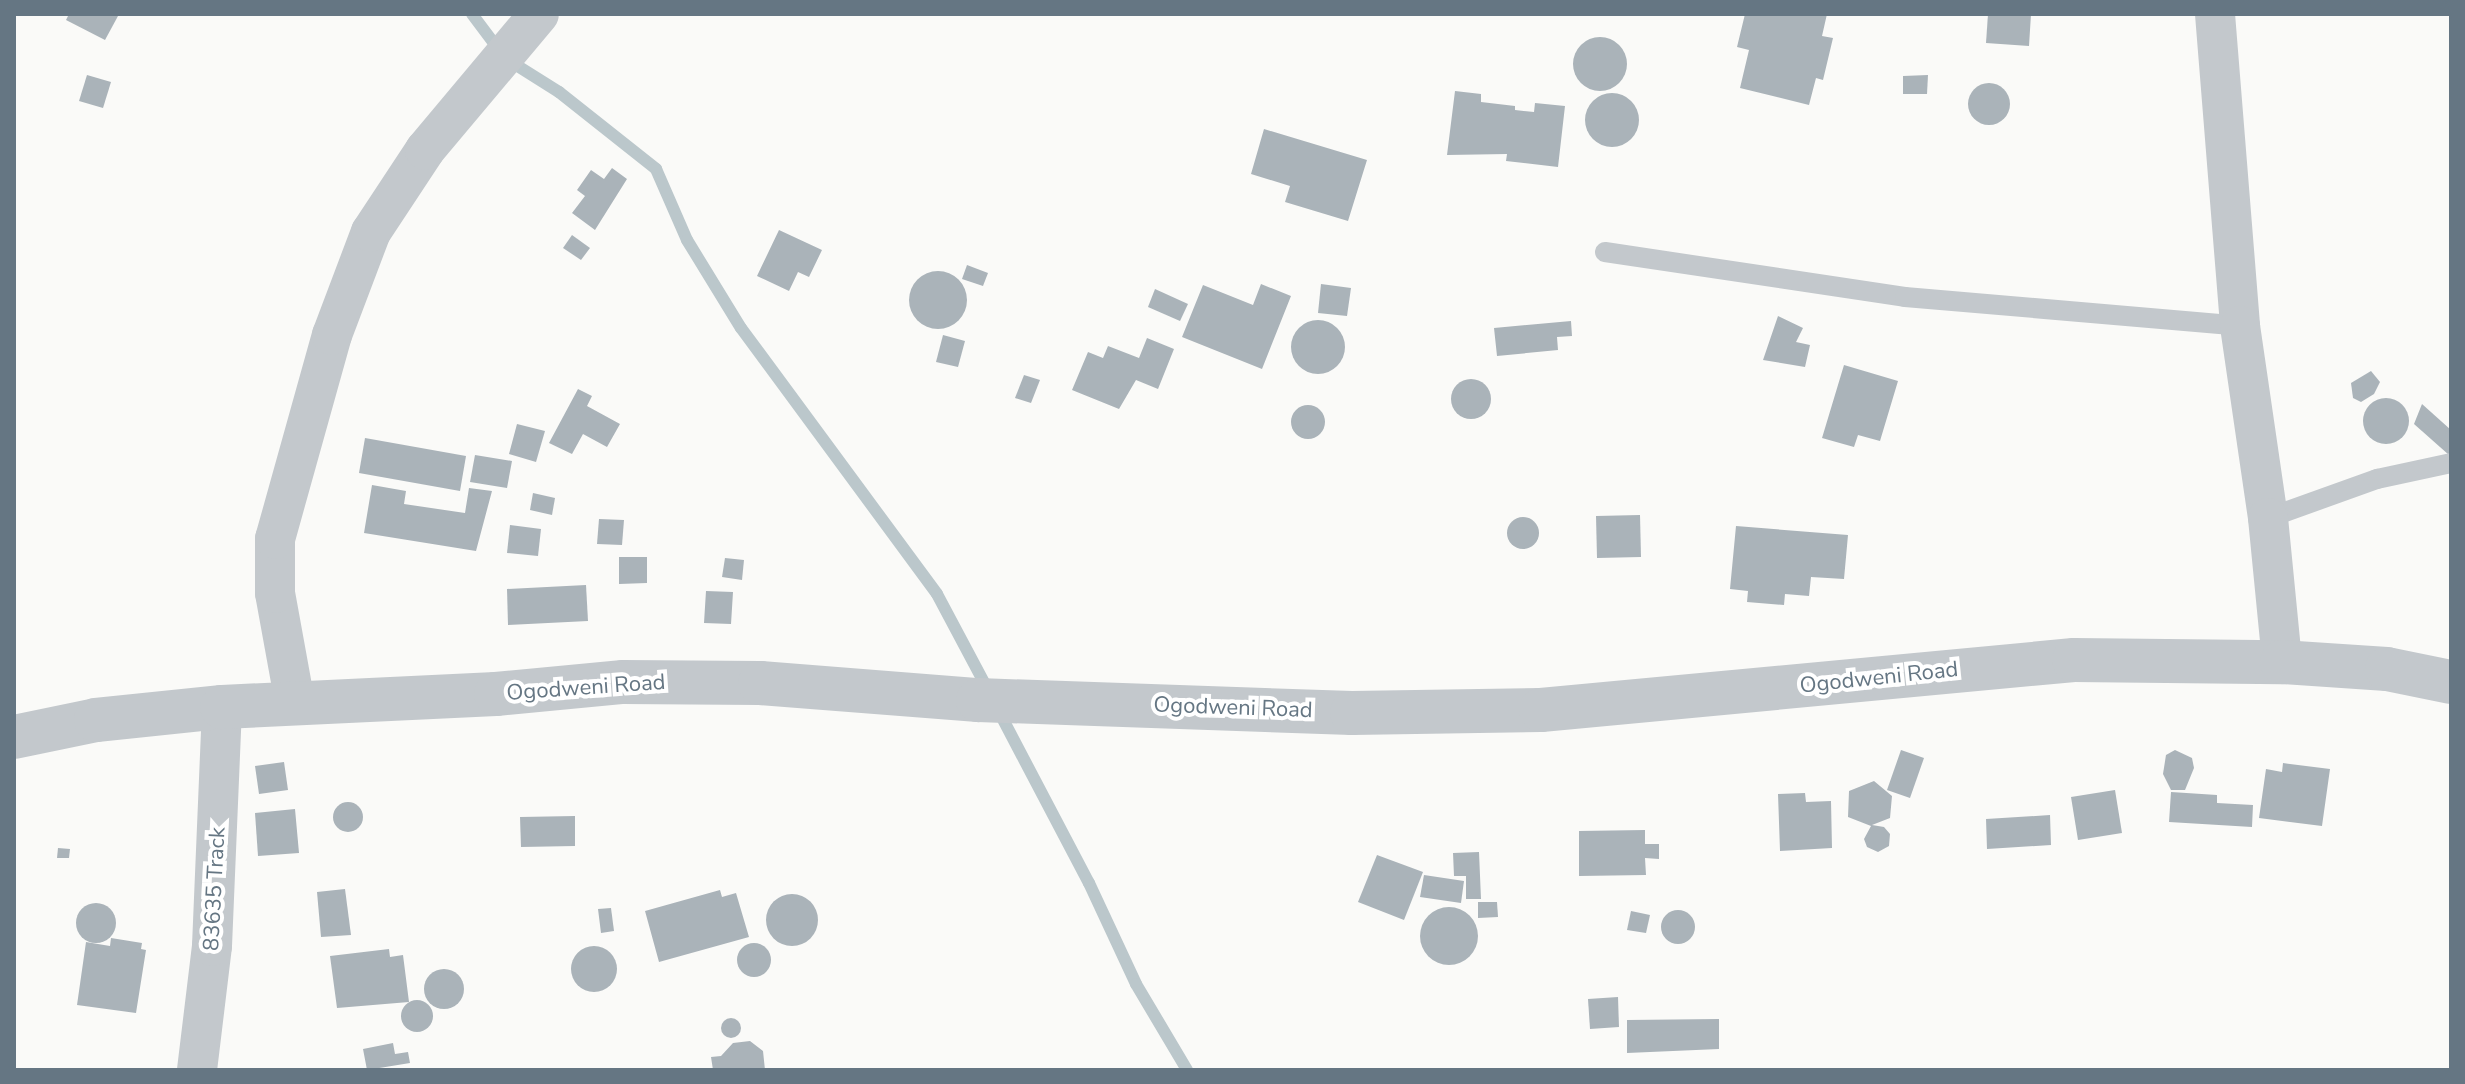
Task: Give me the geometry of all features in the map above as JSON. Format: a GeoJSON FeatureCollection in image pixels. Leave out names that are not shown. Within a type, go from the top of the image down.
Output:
{"type":"FeatureCollection","features":[{"type":"Feature","properties":{"kind":"street"},"geometry":{"type":"LineString","coordinates":[[295,703],[275,593],[275,539],[332,335],[379,220],[425,150],[539,14]]}},
{"type":"Feature","properties":{"kind":"street"},"geometry":{"type":"LineString","coordinates":[[2215,14],[2240,326],[2268,518],[2282,662]]}},
{"type":"Feature","properties":{"kind":"street","name":"Ogodweni Road"},"geometry":{"type":"LineString","coordinates":[[14,737],[96,720],[222,707],[638,682],[760,683],[978,700],[1352,713],[1541,710],[2074,660],[2282,662],[2387,669],[2451,682]]}},
{"type":"Feature","properties":{"kind":"street","name":"83635 Track"},"geometry":{"type":"LineString","coordinates":[[197,1070],[212,946],[222,707]]}},
{"type":"Feature","properties":{"kind":"lane"},"geometry":{"type":"LineString","coordinates":[[1605,252],[1905,297],[2240,326]]}},
{"type":"Feature","properties":{"kind":"lane"},"geometry":{"type":"LineString","coordinates":[[2268,518],[2377,479],[2451,463]]}},
{"type":"Feature","properties":{"kind":"building"},"geometry":{"type":"Polygon","coordinates":[[[69,14],[118,16],[105,40],[66,20],[69,14]]]}},
{"type":"Feature","properties":{"kind":"building"},"geometry":{"type":"Polygon","coordinates":[[[1745,14],[1827,14],[1822,36],[1833,38],[1823,80],[1816,78],[1809,105],[1740,88],[1749,50],[1737,47],[1745,14]]]}},
{"type":"Feature","properties":{"kind":"building"},"geometry":{"type":"Polygon","coordinates":[[[1988,14],[2031,14],[2029,46],[1986,43],[1988,14]]]}},
{"type":"Feature","properties":{"kind":"building"},"geometry":{"type":"Polygon","coordinates":[[[1600,37],[1611,39],[1619,45],[1625,53],[1625,75],[1619,83],[1611,89],[1600,91],[1589,89],[1581,83],[1575,75],[1573,64],[1575,53],[1581,45],[1589,39],[1600,37]]]}},
{"type":"Feature","properties":{"kind":"building"},"geometry":{"type":"Polygon","coordinates":[[[87,75],[111,82],[103,108],[79,101],[87,75]]]}},
{"type":"Feature","properties":{"kind":"building"},"geometry":{"type":"Polygon","coordinates":[[[1928,75],[1927,94],[1903,94],[1903,76],[1928,75]]]}},
{"type":"Feature","properties":{"kind":"building"},"geometry":{"type":"Polygon","coordinates":[[[1989,83],[2004,89],[2010,104],[2004,119],[1989,125],[1974,119],[1968,104],[1974,89],[1989,83]]]}},
{"type":"Feature","properties":{"kind":"building"},"geometry":{"type":"Polygon","coordinates":[[[1455,91],[1481,94],[1481,102],[1515,106],[1515,110],[1534,112],[1535,103],[1565,106],[1558,167],[1506,161],[1507,154],[1447,155],[1455,91]]]}},
{"type":"Feature","properties":{"kind":"building"},"geometry":{"type":"Polygon","coordinates":[[[1612,93],[1631,101],[1639,120],[1631,139],[1612,147],[1593,139],[1585,120],[1593,101],[1612,93]]]}},
{"type":"Feature","properties":{"kind":"building"},"geometry":{"type":"Polygon","coordinates":[[[1264,129],[1367,160],[1348,221],[1285,202],[1290,186],[1251,174],[1264,129]]]}},
{"type":"Feature","properties":{"kind":"building"},"geometry":{"type":"Polygon","coordinates":[[[612,168],[627,179],[595,230],[572,213],[585,196],[577,190],[591,170],[604,179],[612,168]]]}},
{"type":"Feature","properties":{"kind":"building"},"geometry":{"type":"Polygon","coordinates":[[[779,230],[822,250],[809,277],[798,272],[789,291],[757,276],[779,230]]]}},
{"type":"Feature","properties":{"kind":"building"},"geometry":{"type":"Polygon","coordinates":[[[572,235],[590,248],[581,260],[563,248],[572,235]]]}},
{"type":"Feature","properties":{"kind":"building"},"geometry":{"type":"Polygon","coordinates":[[[967,265],[988,273],[983,286],[962,279],[967,265]]]}},
{"type":"Feature","properties":{"kind":"building"},"geometry":{"type":"Polygon","coordinates":[[[938,271],[958,280],[967,300],[958,320],[938,329],[918,320],[909,300],[918,280],[938,271]]]}},
{"type":"Feature","properties":{"kind":"building"},"geometry":{"type":"Polygon","coordinates":[[[1261,284],[1291,296],[1262,369],[1182,337],[1203,285],[1253,305],[1261,284]]]}},
{"type":"Feature","properties":{"kind":"building"},"geometry":{"type":"Polygon","coordinates":[[[1321,284],[1351,288],[1347,316],[1318,313],[1321,284]]]}},
{"type":"Feature","properties":{"kind":"building"},"geometry":{"type":"Polygon","coordinates":[[[1155,289],[1188,304],[1180,321],[1148,307],[1155,289]]]}},
{"type":"Feature","properties":{"kind":"building"},"geometry":{"type":"Polygon","coordinates":[[[1778,316],[1803,328],[1796,342],[1810,345],[1805,367],[1763,360],[1778,316]]]}},
{"type":"Feature","properties":{"kind":"building"},"geometry":{"type":"Polygon","coordinates":[[[1318,320],[1337,328],[1345,347],[1337,366],[1318,374],[1299,366],[1291,347],[1299,328],[1318,320]]]}},
{"type":"Feature","properties":{"kind":"building"},"geometry":{"type":"Polygon","coordinates":[[[1571,321],[1572,336],[1557,337],[1558,350],[1497,356],[1494,328],[1571,321]]]}},
{"type":"Feature","properties":{"kind":"building"},"geometry":{"type":"Polygon","coordinates":[[[943,335],[965,341],[958,367],[936,362],[943,335]]]}},
{"type":"Feature","properties":{"kind":"building"},"geometry":{"type":"Polygon","coordinates":[[[1147,338],[1174,349],[1158,389],[1136,380],[1119,409],[1072,390],[1088,352],[1103,358],[1108,346],[1139,358],[1147,338]]]}},
{"type":"Feature","properties":{"kind":"building"},"geometry":{"type":"Polygon","coordinates":[[[1844,365],[1898,381],[1880,441],[1858,435],[1854,447],[1822,438],[1844,365]]]}},
{"type":"Feature","properties":{"kind":"building"},"geometry":{"type":"Polygon","coordinates":[[[2371,371],[2380,382],[2374,394],[2361,402],[2353,398],[2351,383],[2371,371]]]}},
{"type":"Feature","properties":{"kind":"building"},"geometry":{"type":"Polygon","coordinates":[[[1024,375],[1040,380],[1031,403],[1015,398],[1024,375]]]}},
{"type":"Feature","properties":{"kind":"building"},"geometry":{"type":"Polygon","coordinates":[[[1471,379],[1485,385],[1491,399],[1485,413],[1471,419],[1457,413],[1451,399],[1457,385],[1471,379]]]}},
{"type":"Feature","properties":{"kind":"building"},"geometry":{"type":"Polygon","coordinates":[[[578,389],[592,396],[587,406],[620,424],[607,447],[583,434],[572,454],[549,443],[578,389]]]}},
{"type":"Feature","properties":{"kind":"building"},"geometry":{"type":"Polygon","coordinates":[[[2386,398],[2402,405],[2409,421],[2402,437],[2386,444],[2370,437],[2363,421],[2370,405],[2386,398]]]}},
{"type":"Feature","properties":{"kind":"building"},"geometry":{"type":"Polygon","coordinates":[[[2422,404],[2451,430],[2449,455],[2414,424],[2422,404]]]}},
{"type":"Feature","properties":{"kind":"building"},"geometry":{"type":"Polygon","coordinates":[[[1308,405],[1320,410],[1325,422],[1320,434],[1308,439],[1296,434],[1291,422],[1296,410],[1308,405]]]}},
{"type":"Feature","properties":{"kind":"building"},"geometry":{"type":"Polygon","coordinates":[[[517,424],[545,431],[536,462],[509,454],[517,424]]]}},
{"type":"Feature","properties":{"kind":"building"},"geometry":{"type":"Polygon","coordinates":[[[365,438],[466,456],[460,491],[359,473],[365,438]]]}},
{"type":"Feature","properties":{"kind":"building"},"geometry":{"type":"Polygon","coordinates":[[[475,455],[512,461],[507,488],[470,482],[475,455]]]}},
{"type":"Feature","properties":{"kind":"building"},"geometry":{"type":"Polygon","coordinates":[[[372,485],[406,491],[404,504],[465,513],[469,488],[492,491],[476,551],[364,533],[372,485]]]}},
{"type":"Feature","properties":{"kind":"building"},"geometry":{"type":"Polygon","coordinates":[[[533,493],[555,498],[552,515],[530,510],[533,493]]]}},
{"type":"Feature","properties":{"kind":"building"},"geometry":{"type":"Polygon","coordinates":[[[1640,515],[1641,557],[1597,558],[1596,516],[1640,515]]]}},
{"type":"Feature","properties":{"kind":"building"},"geometry":{"type":"Polygon","coordinates":[[[1523,517],[1535,521],[1539,533],[1535,545],[1523,549],[1511,545],[1507,533],[1511,521],[1523,517]]]}},
{"type":"Feature","properties":{"kind":"building"},"geometry":{"type":"Polygon","coordinates":[[[599,519],[624,520],[622,545],[597,544],[599,519]]]}},
{"type":"Feature","properties":{"kind":"building"},"geometry":{"type":"Polygon","coordinates":[[[510,525],[541,529],[538,556],[507,553],[510,525]]]}},
{"type":"Feature","properties":{"kind":"building"},"geometry":{"type":"Polygon","coordinates":[[[1736,526],[1848,535],[1844,579],[1811,577],[1809,596],[1785,594],[1784,605],[1747,602],[1748,591],[1730,589],[1736,526]]]}},
{"type":"Feature","properties":{"kind":"building"},"geometry":{"type":"Polygon","coordinates":[[[619,557],[647,557],[647,583],[619,584],[619,557]]]}},
{"type":"Feature","properties":{"kind":"building"},"geometry":{"type":"Polygon","coordinates":[[[725,558],[744,560],[742,580],[722,577],[725,558]]]}},
{"type":"Feature","properties":{"kind":"building"},"geometry":{"type":"Polygon","coordinates":[[[586,585],[588,621],[508,625],[507,589],[586,585]]]}},
{"type":"Feature","properties":{"kind":"building"},"geometry":{"type":"Polygon","coordinates":[[[706,591],[733,592],[731,624],[704,623],[706,591]]]}},
{"type":"Feature","properties":{"kind":"building"},"geometry":{"type":"Polygon","coordinates":[[[1901,750],[1924,758],[1910,798],[1887,790],[1901,750]]]}},
{"type":"Feature","properties":{"kind":"building"},"geometry":{"type":"Polygon","coordinates":[[[2175,750],[2192,758],[2194,768],[2185,790],[2171,790],[2163,774],[2166,755],[2175,750]]]}},
{"type":"Feature","properties":{"kind":"building"},"geometry":{"type":"Polygon","coordinates":[[[284,762],[288,790],[259,794],[255,766],[284,762]]]}},
{"type":"Feature","properties":{"kind":"building"},"geometry":{"type":"Polygon","coordinates":[[[2283,763],[2330,769],[2322,826],[2259,818],[2266,769],[2282,772],[2283,763]]]}},
{"type":"Feature","properties":{"kind":"building"},"geometry":{"type":"Polygon","coordinates":[[[1874,781],[1892,796],[1890,818],[1872,825],[1884,827],[1890,834],[1889,846],[1878,852],[1867,847],[1864,839],[1871,826],[1848,817],[1849,791],[1874,781]]]}},
{"type":"Feature","properties":{"kind":"building"},"geometry":{"type":"Polygon","coordinates":[[[2115,790],[2122,833],[2078,840],[2071,797],[2115,790]]]}},
{"type":"Feature","properties":{"kind":"building"},"geometry":{"type":"Polygon","coordinates":[[[2171,792],[2217,795],[2217,803],[2253,805],[2252,827],[2169,822],[2171,792]]]}},
{"type":"Feature","properties":{"kind":"building"},"geometry":{"type":"Polygon","coordinates":[[[1805,793],[1806,802],[1831,801],[1832,848],[1780,851],[1778,794],[1805,793]]]}},
{"type":"Feature","properties":{"kind":"building"},"geometry":{"type":"Polygon","coordinates":[[[348,802],[358,807],[363,817],[358,827],[348,832],[338,827],[333,817],[338,807],[348,802]]]}},
{"type":"Feature","properties":{"kind":"building"},"geometry":{"type":"Polygon","coordinates":[[[295,809],[299,853],[258,856],[255,813],[295,809]]]}},
{"type":"Feature","properties":{"kind":"building"},"geometry":{"type":"Polygon","coordinates":[[[2050,815],[2051,845],[1987,849],[1986,819],[2050,815]]]}},
{"type":"Feature","properties":{"kind":"building"},"geometry":{"type":"Polygon","coordinates":[[[575,816],[575,846],[521,847],[520,817],[575,816]]]}},
{"type":"Feature","properties":{"kind":"building"},"geometry":{"type":"Polygon","coordinates":[[[1645,830],[1645,844],[1659,844],[1659,859],[1645,858],[1646,875],[1579,876],[1579,831],[1645,830]]]}},
{"type":"Feature","properties":{"kind":"building"},"geometry":{"type":"Polygon","coordinates":[[[58,848],[70,849],[69,858],[57,858],[58,848]]]}},
{"type":"Feature","properties":{"kind":"building"},"geometry":{"type":"Polygon","coordinates":[[[1479,852],[1481,899],[1466,899],[1466,876],[1454,876],[1453,853],[1479,852]]]}},
{"type":"Feature","properties":{"kind":"building"},"geometry":{"type":"Polygon","coordinates":[[[1377,855],[1423,872],[1404,920],[1358,902],[1377,855]]]}},
{"type":"Feature","properties":{"kind":"building"},"geometry":{"type":"Polygon","coordinates":[[[1424,875],[1464,881],[1461,903],[1420,897],[1424,875]]]}},
{"type":"Feature","properties":{"kind":"building"},"geometry":{"type":"Polygon","coordinates":[[[345,889],[351,935],[321,937],[317,892],[345,889]]]}},
{"type":"Feature","properties":{"kind":"building"},"geometry":{"type":"Polygon","coordinates":[[[720,890],[722,897],[736,893],[749,937],[659,962],[645,911],[720,890]]]}},
{"type":"Feature","properties":{"kind":"building"},"geometry":{"type":"Polygon","coordinates":[[[792,894],[810,902],[818,920],[810,938],[792,946],[774,938],[766,920],[774,902],[792,894]]]}},
{"type":"Feature","properties":{"kind":"building"},"geometry":{"type":"Polygon","coordinates":[[[1478,902],[1497,902],[1498,917],[1478,918],[1478,902]]]}},
{"type":"Feature","properties":{"kind":"building"},"geometry":{"type":"Polygon","coordinates":[[[96,903],[110,909],[116,923],[110,937],[96,943],[82,937],[76,923],[82,909],[96,903]]]}},
{"type":"Feature","properties":{"kind":"building"},"geometry":{"type":"Polygon","coordinates":[[[1449,907],[1460,909],[1469,916],[1476,925],[1476,947],[1469,956],[1460,963],[1449,965],[1438,963],[1429,956],[1422,947],[1420,936],[1422,925],[1429,916],[1438,909],[1449,907]]]}},
{"type":"Feature","properties":{"kind":"building"},"geometry":{"type":"Polygon","coordinates":[[[611,908],[614,931],[601,933],[598,909],[611,908]]]}},
{"type":"Feature","properties":{"kind":"building"},"geometry":{"type":"Polygon","coordinates":[[[1678,910],[1690,915],[1695,927],[1690,939],[1678,944],[1666,939],[1661,927],[1666,915],[1678,910]]]}},
{"type":"Feature","properties":{"kind":"building"},"geometry":{"type":"Polygon","coordinates":[[[1631,911],[1650,915],[1646,933],[1627,930],[1631,911]]]}},
{"type":"Feature","properties":{"kind":"building"},"geometry":{"type":"Polygon","coordinates":[[[111,938],[142,943],[141,949],[146,950],[136,1013],[77,1005],[86,942],[110,946],[111,938]]]}},
{"type":"Feature","properties":{"kind":"building"},"geometry":{"type":"Polygon","coordinates":[[[754,943],[766,948],[771,960],[766,972],[754,977],[742,972],[737,960],[742,948],[754,943]]]}},
{"type":"Feature","properties":{"kind":"building"},"geometry":{"type":"Polygon","coordinates":[[[594,946],[611,952],[617,969],[611,986],[594,992],[577,986],[571,969],[577,952],[594,946]]]}},
{"type":"Feature","properties":{"kind":"building"},"geometry":{"type":"Polygon","coordinates":[[[389,949],[390,957],[403,955],[409,1002],[337,1008],[330,956],[389,949]]]}},
{"type":"Feature","properties":{"kind":"building"},"geometry":{"type":"Polygon","coordinates":[[[444,969],[458,975],[464,989],[458,1003],[444,1009],[430,1003],[424,989],[430,975],[444,969]]]}},
{"type":"Feature","properties":{"kind":"building"},"geometry":{"type":"Polygon","coordinates":[[[1618,997],[1619,1027],[1590,1029],[1588,999],[1618,997]]]}},
{"type":"Feature","properties":{"kind":"building"},"geometry":{"type":"Polygon","coordinates":[[[417,1000],[428,1005],[433,1016],[428,1027],[417,1032],[406,1027],[401,1016],[406,1005],[417,1000]]]}},
{"type":"Feature","properties":{"kind":"building"},"geometry":{"type":"Polygon","coordinates":[[[731,1018],[738,1021],[741,1028],[738,1035],[731,1038],[724,1035],[721,1028],[724,1021],[731,1018]]]}},
{"type":"Feature","properties":{"kind":"building"},"geometry":{"type":"Polygon","coordinates":[[[1719,1019],[1719,1049],[1627,1053],[1627,1020],[1719,1019]]]}},
{"type":"Feature","properties":{"kind":"building"},"geometry":{"type":"Polygon","coordinates":[[[750,1041],[763,1051],[765,1070],[713,1070],[711,1057],[721,1056],[733,1043],[750,1041]]]}},
{"type":"Feature","properties":{"kind":"building"},"geometry":{"type":"Polygon","coordinates":[[[393,1043],[395,1054],[408,1052],[410,1063],[367,1070],[363,1049],[393,1043]]]}},
{"type":"Feature","properties":{"kind":"waterway"},"geometry":{"type":"LineString","coordinates":[[472,14],[505,58],[559,92],[656,169],[687,240],[741,328],[937,594],[989,692]]}},
{"type":"Feature","properties":{"kind":"waterway"},"geometry":{"type":"LineString","coordinates":[[997,708],[1089,883],[1136,984],[1187,1070]]}}]}
